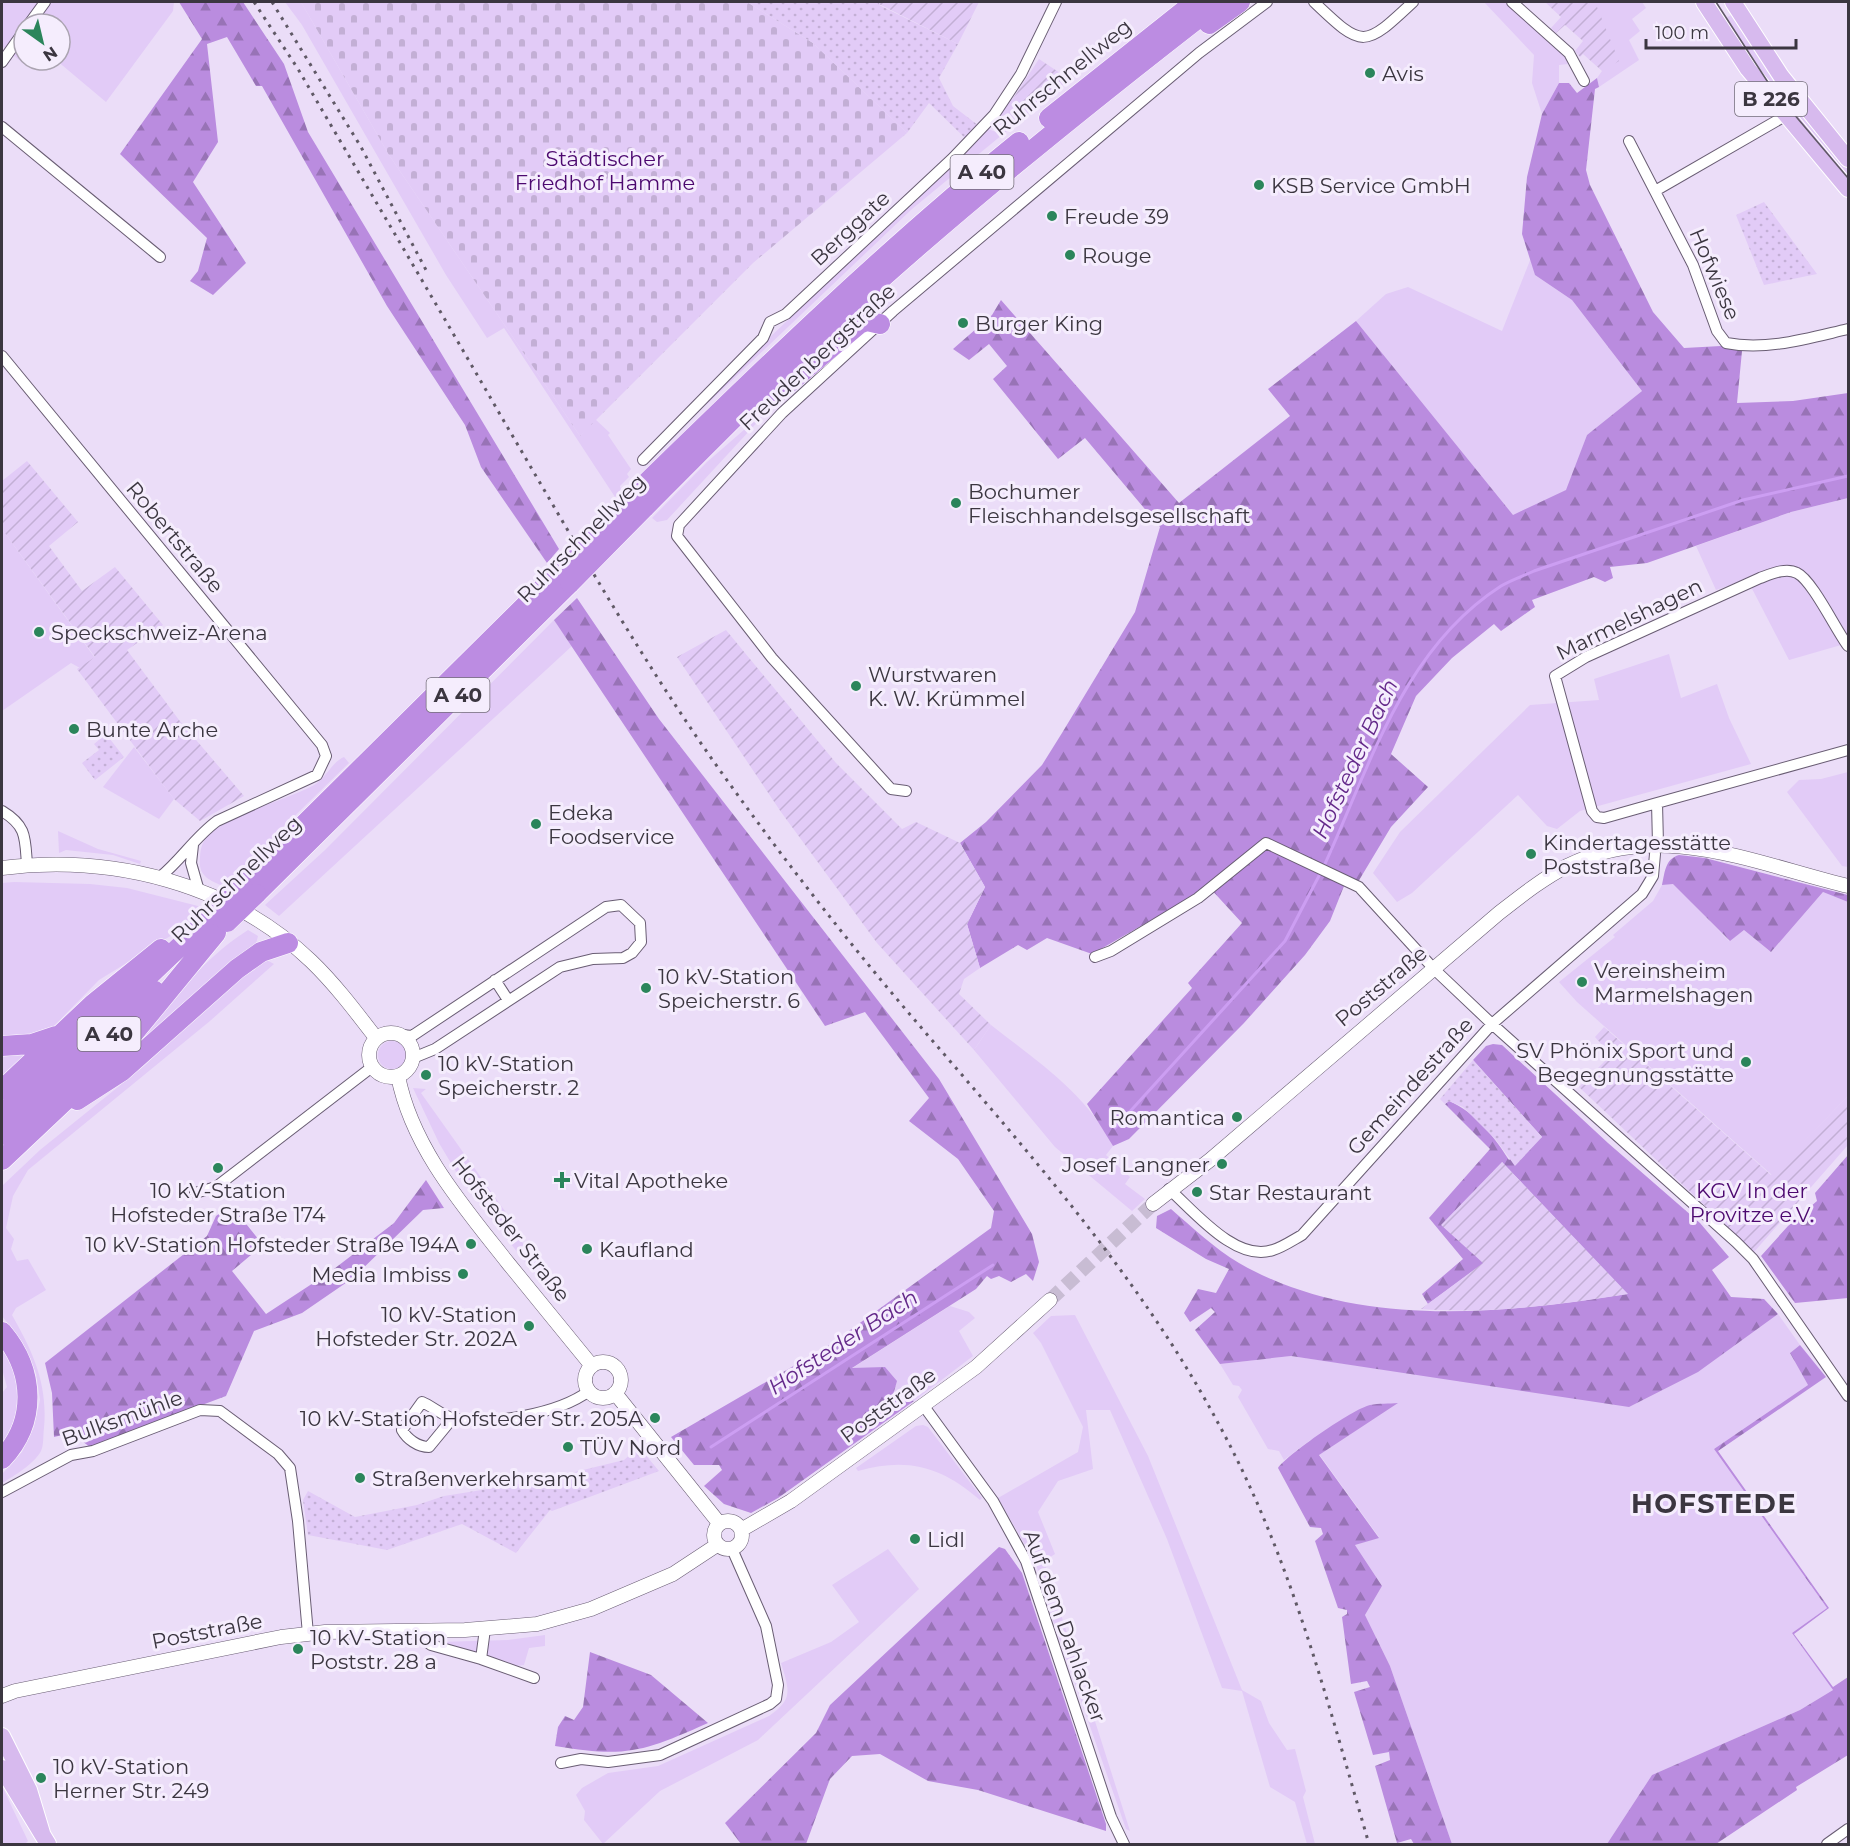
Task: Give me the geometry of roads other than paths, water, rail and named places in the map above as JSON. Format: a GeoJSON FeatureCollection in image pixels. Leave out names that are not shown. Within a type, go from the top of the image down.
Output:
{"type":"FeatureCollection","features":[{"type":"Feature","properties":{"kind":"highway","name":"A 40"},"geometry":{"type":"LineString","coordinates":[[1112,67],[1183,2]]}},
{"type":"Feature","properties":{"kind":"highway","name":"Ruhrschnellweg"},"geometry":{"type":"LineString","coordinates":[[2,1135],[219,923],[249,890],[566,576],[639,502],[779,352],[933,213],[1195,2]]}},
{"type":"Feature","properties":{"kind":"highway","name":"Ruhrschnellweg"},"geometry":{"type":"LineString","coordinates":[[639,502],[681,471],[770,382],[880,279],[1022,156],[1219,2]]}},
{"type":"Feature","properties":{"kind":"highway"},"geometry":{"type":"LineString","coordinates":[[1132,69],[1196,34],[1240,2]]}},
{"type":"Feature","properties":{"kind":"highway"},"geometry":{"type":"LineString","coordinates":[[681,471],[859,324],[867,321],[880,324]]}},
{"type":"Feature","properties":{"kind":"highway","name":"Ruhrschnellweg"},"geometry":{"type":"LineString","coordinates":[[2,1115],[219,923]]}},
{"type":"Feature","properties":{"kind":"highway"},"geometry":{"type":"LineString","coordinates":[[2,1090],[125,976],[193,924],[219,923]]}},
{"type":"Feature","properties":{"kind":"highway"},"geometry":{"type":"LineString","coordinates":[[2,1160],[124,1045],[219,923]]}},
{"type":"Feature","properties":{"kind":"highway"},"geometry":{"type":"LineString","coordinates":[[42,1122],[122,1071],[261,952],[288,943]]}},
{"type":"Feature","properties":{"kind":"highway"},"geometry":{"type":"LineString","coordinates":[[2,1046],[32,1044],[61,1034]]}},
{"type":"Feature","properties":{"kind":"highway"},"geometry":{"type":"LineString","coordinates":[[2,1332],[17,1354],[28,1388],[28,1410],[24,1427],[14,1447],[2,1459]]}},
{"type":"Feature","properties":{"kind":"main road","name":"B 226"},"geometry":{"type":"LineString","coordinates":[[1704,2],[1748,69],[1848,189]]}},
{"type":"Feature","properties":{"kind":"main road","name":"B 226"},"geometry":{"type":"LineString","coordinates":[[1733,2],[1781,76],[1848,159]]}},
{"type":"Feature","properties":{"kind":"main road"},"geometry":{"type":"LineString","coordinates":[[2,1736],[29,1790],[45,1839]]}},
{"type":"Feature","properties":{"kind":"main road"},"geometry":{"type":"LineString","coordinates":[[2,1768],[27,1813],[45,1839]]}},
{"type":"Feature","properties":{"kind":"street","name":"Berggate"},"geometry":{"type":"LineString","coordinates":[[643,460],[763,338],[770,322],[786,314],[953,158],[994,115],[1021,74],[1056,2]]}},
{"type":"Feature","properties":{"kind":"street","name":"Freudenbergstraße"},"geometry":{"type":"LineString","coordinates":[[906,791],[891,789],[772,658],[677,536],[679,525],[782,413],[917,290],[1199,53],[1267,2]]}},
{"type":"Feature","properties":{"kind":"street"},"geometry":{"type":"LineString","coordinates":[[1314,2],[1344,30],[1358,38],[1367,38],[1384,29],[1413,2]]}},
{"type":"Feature","properties":{"kind":"street"},"geometry":{"type":"LineString","coordinates":[[1512,2],[1569,53],[1584,81]]}},
{"type":"Feature","properties":{"kind":"street"},"geometry":{"type":"LineString","coordinates":[[2,62],[12,48]]}},
{"type":"Feature","properties":{"kind":"street"},"geometry":{"type":"LineString","coordinates":[[1655,191],[1785,116]]}},
{"type":"Feature","properties":{"kind":"street"},"geometry":{"type":"LineString","coordinates":[[2,127],[160,257]]}},
{"type":"Feature","properties":{"kind":"street","name":"Hofwiese"},"geometry":{"type":"LineString","coordinates":[[1629,141],[1693,265],[1717,332],[1726,343],[1740,346],[1786,343],[1848,329]]}},
{"type":"Feature","properties":{"kind":"street","name":"Robertstraße"},"geometry":{"type":"LineString","coordinates":[[2,356],[322,745],[326,756],[317,775],[217,821],[203,831],[181,860],[160,877]]}},
{"type":"Feature","properties":{"kind":"street","name":"Marmelshagen"},"geometry":{"type":"LineString","coordinates":[[1657,803],[1604,818],[1592,811],[1555,676],[1586,657],[1760,578],[1784,570],[1796,572],[1807,581],[1848,646]]}},
{"type":"Feature","properties":{"kind":"street"},"geometry":{"type":"LineString","coordinates":[[1657,849],[1657,803],[1848,750]]}},
{"type":"Feature","properties":{"kind":"street"},"geometry":{"type":"LineString","coordinates":[[2,811],[15,819],[22,828],[27,865]]}},
{"type":"Feature","properties":{"kind":"street"},"geometry":{"type":"LineString","coordinates":[[193,843],[191,863],[199,891]]}},
{"type":"Feature","properties":{"kind":"street"},"geometry":{"type":"LineString","coordinates":[[1095,957],[1111,951],[1198,898],[1266,843],[1359,888],[1434,969],[1492,1024],[1753,1259],[1848,1396]]}},
{"type":"Feature","properties":{"kind":"street","name":"Gemeindestraße"},"geometry":{"type":"LineString","coordinates":[[1169,1190],[1230,1243],[1245,1250],[1273,1250],[1302,1235],[1492,1024],[1642,894],[1653,876],[1657,849]]}},
{"type":"Feature","properties":{"kind":"street","name":"Poststraße"},"geometry":{"type":"LineString","coordinates":[[1153,1204],[1210,1160],[1517,899],[1569,865],[1607,851],[1712,849],[1848,886]]}},
{"type":"Feature","properties":{"kind":"street"},"geometry":{"type":"LineString","coordinates":[[2,868],[27,865],[93,865],[160,877],[246,912],[311,961],[376,1038]]}},
{"type":"Feature","properties":{"kind":"street"},"geometry":{"type":"LineString","coordinates":[[402,1035],[411,1044],[413,1058],[409,1068],[398,1076],[384,1076],[372,1067],[369,1049],[376,1038],[388,1032],[412,1036],[606,907],[621,905],[640,923],[641,942],[632,953],[622,958],[593,959],[560,968],[435,1049],[413,1058]]}},
{"type":"Feature","properties":{"kind":"street"},"geometry":{"type":"LineString","coordinates":[[495,980],[508,1000]]}},
{"type":"Feature","properties":{"kind":"street"},"geometry":{"type":"LineString","coordinates":[[195,1193],[216,1187],[372,1067]]}},
{"type":"Feature","properties":{"kind":"street","name":"Hofsteder Straße"},"geometry":{"type":"LineString","coordinates":[[398,1076],[402,1099],[435,1165],[469,1216],[592,1366]]}},
{"type":"Feature","properties":{"kind":"street","name":"Poststraße"},"geometry":{"type":"LineString","coordinates":[[741,1530],[791,1502],[990,1356],[1050,1300]]}},
{"type":"Feature","properties":{"kind":"street"},"geometry":{"type":"LineString","coordinates":[[606,1363],[618,1371],[620,1384],[615,1393],[602,1398],[589,1391],[585,1378],[592,1366],[606,1363]]}},
{"type":"Feature","properties":{"kind":"street"},"geometry":{"type":"LineString","coordinates":[[452,1419],[429,1447],[423,1447],[405,1437],[402,1430],[422,1402],[452,1419],[503,1418],[568,1404],[589,1391]]}},
{"type":"Feature","properties":{"kind":"street"},"geometry":{"type":"LineString","coordinates":[[615,1393],[719,1523]]}},
{"type":"Feature","properties":{"kind":"street","name":"Auf dem Dahlacker"},"geometry":{"type":"LineString","coordinates":[[923,1405],[993,1501],[1026,1561],[1111,1817],[1124,1845]]}},
{"type":"Feature","properties":{"kind":"street","name":"Bulksmühle"},"geometry":{"type":"LineString","coordinates":[[2,1492],[71,1455],[93,1451],[200,1410],[220,1411],[278,1454],[290,1468],[298,1521],[308,1634]]}},
{"type":"Feature","properties":{"kind":"street"},"geometry":{"type":"LineString","coordinates":[[733,1521],[741,1530],[740,1543],[732,1549],[724,1549],[717,1545],[713,1533],[719,1523],[733,1521]]}},
{"type":"Feature","properties":{"kind":"street","name":"Poststraße"},"geometry":{"type":"LineString","coordinates":[[2,1696],[15,1691],[179,1657],[308,1634],[527,1626],[591,1609],[673,1574],[717,1545]]}},
{"type":"Feature","properties":{"kind":"street"},"geometry":{"type":"LineString","coordinates":[[561,1762],[580,1759],[608,1762],[660,1755],[770,1704],[776,1699],[778,1685],[766,1626],[732,1549]]}},
{"type":"Feature","properties":{"kind":"street"},"geometry":{"type":"LineString","coordinates":[[481,1659],[485,1629]]}},
{"type":"Feature","properties":{"kind":"street"},"geometry":{"type":"LineString","coordinates":[[424,1630],[427,1642],[432,1645],[534,1678]]}},
{"type":"Feature","properties":{"kind":"street"},"geometry":{"type":"LineString","coordinates":[[1827,1845],[1848,1829]]}},
{"type":"Feature","properties":{"kind":"waterway","name":"Hofsteder Bach"},"geometry":{"type":"LineString","coordinates":[[1324,866],[1374,750],[1414,676],[1438,642],[1467,612],[1501,586],[1534,571],[1743,500],[1848,476]]}},
{"type":"Feature","properties":{"kind":"waterway","name":"Hofsteder Bach"},"geometry":{"type":"LineString","coordinates":[[1115,1128],[1285,941],[1321,872]]}},
{"type":"Feature","properties":{"kind":"waterway","name":"Hofsteder Bach"},"geometry":{"type":"LineString","coordinates":[[711,1447],[993,1265]]}},
{"type":"Feature","properties":{"kind":"tunnel"},"geometry":{"type":"LineString","coordinates":[[1050,1300],[1153,1204]]}},
{"type":"Feature","properties":{"kind":"tram line"},"geometry":{"type":"LineString","coordinates":[[1716,2],[1771,87],[1848,178]]}},
{"type":"Feature","properties":{"kind":"railway"},"geometry":{"type":"LineString","coordinates":[[254,2],[298,69],[606,595],[714,762],[832,920],[1033,1158],[1113,1259],[1185,1365],[1243,1471],[1286,1575],[1322,1682],[1369,1844]]}},
{"type":"Feature","properties":{"kind":"railway"},"geometry":{"type":"LineString","coordinates":[[272,2],[361,147],[426,270]]}},
{"type":"Feature","properties":{"kind":"place","name":"Avis"},"geometry":{"type":"Point","coordinates":[1370,73]}},
{"type":"Feature","properties":{"kind":"place","name":"KSB Service GmbH"},"geometry":{"type":"Point","coordinates":[1259,185]}},
{"type":"Feature","properties":{"kind":"place","name":"Freude 39"},"geometry":{"type":"Point","coordinates":[1052,216]}},
{"type":"Feature","properties":{"kind":"place","name":"Rouge"},"geometry":{"type":"Point","coordinates":[1070,255]}},
{"type":"Feature","properties":{"kind":"place","name":"Burger King"},"geometry":{"type":"Point","coordinates":[963,323]}},
{"type":"Feature","properties":{"kind":"place","name":"Bochumer Fleischhandelsgesellschaft"},"geometry":{"type":"Point","coordinates":[956,503]}},
{"type":"Feature","properties":{"kind":"place","name":"Speckschweiz-Arena"},"geometry":{"type":"Point","coordinates":[39,632]}},
{"type":"Feature","properties":{"kind":"place","name":"Wurstwaren K. W. Krümmel"},"geometry":{"type":"Point","coordinates":[856,686]}},
{"type":"Feature","properties":{"kind":"place","name":"Bunte Arche"},"geometry":{"type":"Point","coordinates":[74,729]}},
{"type":"Feature","properties":{"kind":"place","name":"Edeka Foodservice"},"geometry":{"type":"Point","coordinates":[536,824]}},
{"type":"Feature","properties":{"kind":"place","name":"Kindertagesstätte Poststraße"},"geometry":{"type":"Point","coordinates":[1531,854]}},
{"type":"Feature","properties":{"kind":"place","name":"Vereinsheim Marmelshagen"},"geometry":{"type":"Point","coordinates":[1582,982]}},
{"type":"Feature","properties":{"kind":"place","name":"10 kV-Station Speicherstr. 6"},"geometry":{"type":"Point","coordinates":[646,988]}},
{"type":"Feature","properties":{"kind":"place","name":"SV Phönix Sport und Begegnungsstätte"},"geometry":{"type":"Point","coordinates":[1746,1062]}},
{"type":"Feature","properties":{"kind":"place","name":"10 kV-Station Speicherstr. 2"},"geometry":{"type":"Point","coordinates":[426,1075]}},
{"type":"Feature","properties":{"kind":"place","name":"Romantica"},"geometry":{"type":"Point","coordinates":[1237,1117]}},
{"type":"Feature","properties":{"kind":"place","name":"Josef Langner"},"geometry":{"type":"Point","coordinates":[1222,1164]}},
{"type":"Feature","properties":{"kind":"place","name":"10 kV-Station Hofsteder Straße 174"},"geometry":{"type":"Point","coordinates":[218,1168]}},
{"type":"Feature","properties":{"kind":"place","name":"Vital Apotheke"},"geometry":{"type":"Point","coordinates":[562,1180]}},
{"type":"Feature","properties":{"kind":"place","name":"Star Restaurant"},"geometry":{"type":"Point","coordinates":[1197,1192]}},
{"type":"Feature","properties":{"kind":"place","name":"10 kV-Station Hofsteder Straße 194A"},"geometry":{"type":"Point","coordinates":[471,1244]}},
{"type":"Feature","properties":{"kind":"place","name":"Kaufland"},"geometry":{"type":"Point","coordinates":[587,1249]}},
{"type":"Feature","properties":{"kind":"place","name":"Media Imbiss"},"geometry":{"type":"Point","coordinates":[463,1274]}},
{"type":"Feature","properties":{"kind":"place","name":"10 kV-Station Hofsteder Str. 202A"},"geometry":{"type":"Point","coordinates":[529,1326]}},
{"type":"Feature","properties":{"kind":"place","name":"10 kV-Station Hofsteder Str. 205A"},"geometry":{"type":"Point","coordinates":[655,1418]}},
{"type":"Feature","properties":{"kind":"place","name":"TÜV Nord"},"geometry":{"type":"Point","coordinates":[568,1447]}},
{"type":"Feature","properties":{"kind":"place","name":"Straßenverkehrsamt"},"geometry":{"type":"Point","coordinates":[360,1478]}},
{"type":"Feature","properties":{"kind":"place","name":"Lidl"},"geometry":{"type":"Point","coordinates":[915,1539]}},
{"type":"Feature","properties":{"kind":"place","name":"10 kV-Station Poststr. 28 a"},"geometry":{"type":"Point","coordinates":[298,1649]}},
{"type":"Feature","properties":{"kind":"place","name":"10 kV-Station Herner Str. 249"},"geometry":{"type":"Point","coordinates":[41,1778]}},
{"type":"Feature","properties":{"kind":"district","name":"HOFSTEDE"},"geometry":{"type":"Point","coordinates":[1714,1503]}},
{"type":"Feature","properties":{"kind":"park label","name":"Städtischer Friedhof Hamme"},"geometry":{"type":"Point","coordinates":[605,170]}},
{"type":"Feature","properties":{"kind":"park label","name":"KGV In der Provitze e.V."},"geometry":{"type":"Point","coordinates":[1752,1202]}}]}
